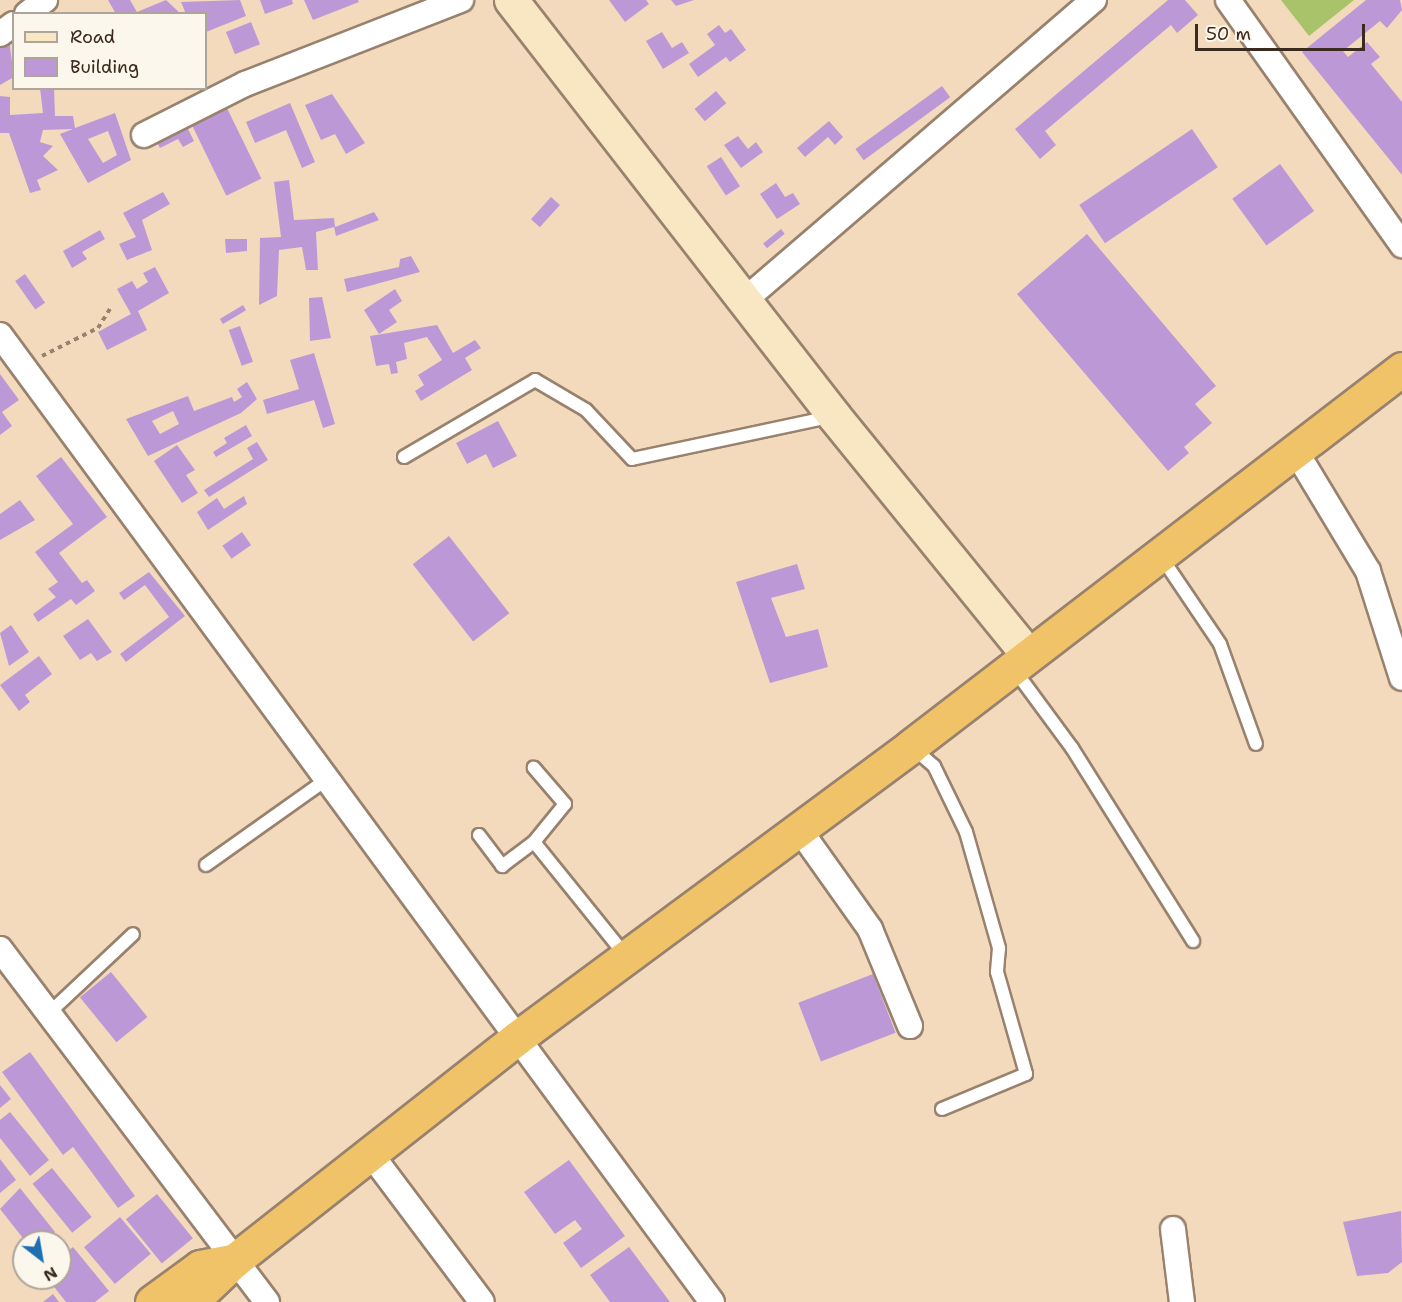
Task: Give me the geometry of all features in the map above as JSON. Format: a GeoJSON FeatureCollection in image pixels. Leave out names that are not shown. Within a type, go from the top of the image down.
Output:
{"type":"FeatureCollection","features":[{"type":"Feature","properties":{"kind":"highway"},"geometry":{"type":"LineString","coordinates":[[191,1302],[235,1260],[518,1038],[911,746],[1402,369]]}},
{"type":"Feature","properties":{"kind":"highway"},"geometry":{"type":"LineString","coordinates":[[152,1302],[200,1267],[235,1260]]}},
{"type":"Feature","properties":{"kind":"street"},"geometry":{"type":"LineString","coordinates":[[30,12],[45,0]]}},
{"type":"Feature","properties":{"kind":"street"},"geometry":{"type":"LineString","coordinates":[[144,135],[245,84],[461,0]]}},
{"type":"Feature","properties":{"kind":"street"},"geometry":{"type":"LineString","coordinates":[[511,0],[746,299],[1020,661]]}},
{"type":"Feature","properties":{"kind":"street"},"geometry":{"type":"LineString","coordinates":[[746,299],[1094,0]]}},
{"type":"Feature","properties":{"kind":"street"},"geometry":{"type":"LineString","coordinates":[[1228,0],[1402,245]]}},
{"type":"Feature","properties":{"kind":"street"},"geometry":{"type":"LineString","coordinates":[[0,335],[712,1302]]}},
{"type":"Feature","properties":{"kind":"street"},"geometry":{"type":"LineString","coordinates":[[1295,450],[1368,571],[1402,678]]}},
{"type":"Feature","properties":{"kind":"street"},"geometry":{"type":"LineString","coordinates":[[799,829],[870,929],[910,1026]]}},
{"type":"Feature","properties":{"kind":"street"},"geometry":{"type":"LineString","coordinates":[[0,949],[267,1302]]}},
{"type":"Feature","properties":{"kind":"street"},"geometry":{"type":"LineString","coordinates":[[370,1153],[482,1302]]}},
{"type":"Feature","properties":{"kind":"street"},"geometry":{"type":"LineString","coordinates":[[1173,1229],[1182,1302]]}},
{"type":"Feature","properties":{"kind":"lane"},"geometry":{"type":"LineString","coordinates":[[404,457],[535,380],[586,410],[632,459],[834,416]]}},
{"type":"Feature","properties":{"kind":"lane"},"geometry":{"type":"LineString","coordinates":[[1159,554],[1220,644],[1256,744]]}},
{"type":"Feature","properties":{"kind":"lane"},"geometry":{"type":"LineString","coordinates":[[1020,661],[1193,941]]}},
{"type":"Feature","properties":{"kind":"lane"},"geometry":{"type":"LineString","coordinates":[[911,746],[934,766],[966,832],[999,948],[997,972],[1026,1074],[942,1109]]}},
{"type":"Feature","properties":{"kind":"lane"},"geometry":{"type":"LineString","coordinates":[[479,835],[502,866],[534,842],[565,804],[534,768]]}},
{"type":"Feature","properties":{"kind":"lane"},"geometry":{"type":"LineString","coordinates":[[206,865],[327,779]]}},
{"type":"Feature","properties":{"kind":"lane"},"geometry":{"type":"LineString","coordinates":[[534,842],[626,957]]}},
{"type":"Feature","properties":{"kind":"lane"},"geometry":{"type":"LineString","coordinates":[[48,1013],[134,934]]}},
{"type":"Feature","properties":{"kind":"path"},"geometry":{"type":"LineString","coordinates":[[22,366],[98,328],[112,306]]}},
{"type":"Feature","properties":{"kind":"green space"},"geometry":{"type":"Polygon","coordinates":[[[1281,0],[1354,0],[1309,36],[1281,0]]]}},
{"type":"Feature","properties":{"kind":"building"},"geometry":{"type":"Polygon","coordinates":[[[108,0],[130,0],[137,12],[115,12],[108,0]]]}},
{"type":"Feature","properties":{"kind":"building"},"geometry":{"type":"Polygon","coordinates":[[[166,0],[179,12],[137,12],[166,0]]]}},
{"type":"Feature","properties":{"kind":"building"},"geometry":{"type":"Polygon","coordinates":[[[240,0],[246,16],[207,32],[207,12],[185,12],[181,2],[240,0]]]}},
{"type":"Feature","properties":{"kind":"building"},"geometry":{"type":"Polygon","coordinates":[[[260,0],[292,0],[293,4],[265,14],[260,0]]]}},
{"type":"Feature","properties":{"kind":"building"},"geometry":{"type":"Polygon","coordinates":[[[304,0],[358,0],[359,2],[313,20],[304,0]]]}},
{"type":"Feature","properties":{"kind":"building"},"geometry":{"type":"Polygon","coordinates":[[[609,0],[646,0],[649,4],[625,22],[609,0]]]}},
{"type":"Feature","properties":{"kind":"building"},"geometry":{"type":"Polygon","coordinates":[[[671,0],[694,0],[676,6],[671,0]]]}},
{"type":"Feature","properties":{"kind":"building"},"geometry":{"type":"Polygon","coordinates":[[[1168,0],[1185,0],[1198,15],[1177,33],[1171,25],[1045,131],[1056,145],[1040,159],[1015,129],[1168,0]]]}},
{"type":"Feature","properties":{"kind":"building"},"geometry":{"type":"Polygon","coordinates":[[[1366,0],[1400,0],[1402,10],[1387,28],[1380,21],[1343,51],[1348,57],[1367,42],[1380,57],[1371,64],[1402,102],[1402,175],[1302,52],[1366,0]]]}},
{"type":"Feature","properties":{"kind":"building"},"geometry":{"type":"Polygon","coordinates":[[[251,22],[260,44],[235,54],[226,32],[251,22]]]}},
{"type":"Feature","properties":{"kind":"building"},"geometry":{"type":"Polygon","coordinates":[[[719,25],[725,33],[731,29],[746,50],[730,62],[726,57],[698,77],[689,64],[715,45],[707,34],[719,25]]]}},
{"type":"Feature","properties":{"kind":"building"},"geometry":{"type":"Polygon","coordinates":[[[662,32],[672,48],[682,42],[689,53],[663,69],[646,41],[662,32]]]}},
{"type":"Feature","properties":{"kind":"building"},"geometry":{"type":"Polygon","coordinates":[[[9,39],[12,78],[0,85],[0,45],[9,39]]]}},
{"type":"Feature","properties":{"kind":"building"},"geometry":{"type":"Polygon","coordinates":[[[942,86],[950,97],[864,160],[855,149],[942,86]]]}},
{"type":"Feature","properties":{"kind":"building"},"geometry":{"type":"Polygon","coordinates":[[[40,90],[54,90],[55,116],[73,116],[75,128],[115,113],[131,160],[88,183],[60,134],[73,129],[43,130],[40,142],[53,146],[43,156],[58,170],[37,180],[41,190],[30,193],[9,133],[0,133],[0,96],[10,97],[10,115],[43,113],[40,90]],[[108,131],[88,139],[103,163],[117,155],[108,131]]]}},
{"type":"Feature","properties":{"kind":"building"},"geometry":{"type":"Polygon","coordinates":[[[716,91],[726,103],[705,121],[695,109],[716,91]]]}},
{"type":"Feature","properties":{"kind":"building"},"geometry":{"type":"Polygon","coordinates":[[[332,94],[365,143],[346,154],[335,134],[321,140],[305,105],[332,94]]]}},
{"type":"Feature","properties":{"kind":"building"},"geometry":{"type":"Polygon","coordinates":[[[290,103],[315,162],[302,168],[286,130],[255,143],[246,122],[290,103]]]}},
{"type":"Feature","properties":{"kind":"building"},"geometry":{"type":"Polygon","coordinates":[[[225,104],[261,179],[226,196],[190,121],[225,104]]]}},
{"type":"Feature","properties":{"kind":"building"},"geometry":{"type":"Polygon","coordinates":[[[183,119],[194,141],[183,147],[178,139],[160,148],[153,135],[183,119]]]}},
{"type":"Feature","properties":{"kind":"building"},"geometry":{"type":"Polygon","coordinates":[[[829,121],[843,137],[835,145],[828,137],[805,157],[797,148],[829,121]]]}},
{"type":"Feature","properties":{"kind":"building"},"geometry":{"type":"Polygon","coordinates":[[[1192,129],[1218,167],[1105,243],[1079,205],[1192,129]]]}},
{"type":"Feature","properties":{"kind":"building"},"geometry":{"type":"Polygon","coordinates":[[[738,136],[748,149],[756,142],[763,152],[741,168],[724,145],[738,136]]]}},
{"type":"Feature","properties":{"kind":"building"},"geometry":{"type":"Polygon","coordinates":[[[721,157],[740,186],[726,196],[707,166],[721,157]]]}},
{"type":"Feature","properties":{"kind":"building"},"geometry":{"type":"Polygon","coordinates":[[[1280,164],[1314,211],[1266,246],[1232,199],[1280,164]]]}},
{"type":"Feature","properties":{"kind":"building"},"geometry":{"type":"Polygon","coordinates":[[[289,180],[294,220],[334,218],[335,227],[374,212],[379,220],[336,236],[334,227],[316,232],[318,270],[306,270],[302,247],[279,250],[277,296],[259,305],[260,238],[281,237],[274,182],[289,180]]]}},
{"type":"Feature","properties":{"kind":"building"},"geometry":{"type":"Polygon","coordinates":[[[776,183],[785,197],[793,193],[800,204],[777,219],[760,194],[776,183]]]}},
{"type":"Feature","properties":{"kind":"building"},"geometry":{"type":"Polygon","coordinates":[[[163,192],[170,204],[142,220],[152,250],[127,260],[119,244],[136,237],[123,213],[163,192]]]}},
{"type":"Feature","properties":{"kind":"building"},"geometry":{"type":"Polygon","coordinates":[[[551,197],[560,205],[540,227],[531,219],[551,197]]]}},
{"type":"Feature","properties":{"kind":"building"},"geometry":{"type":"Polygon","coordinates":[[[781,229],[785,234],[767,248],[763,243],[781,229]]]}},
{"type":"Feature","properties":{"kind":"building"},"geometry":{"type":"Polygon","coordinates":[[[100,230],[105,239],[82,252],[87,259],[72,268],[63,251],[100,230]]]}},
{"type":"Feature","properties":{"kind":"building"},"geometry":{"type":"Polygon","coordinates":[[[1087,234],[1216,386],[1195,404],[1212,423],[1184,447],[1189,453],[1168,471],[1017,294],[1087,234]]]}},
{"type":"Feature","properties":{"kind":"building"},"geometry":{"type":"Polygon","coordinates":[[[225,239],[247,239],[247,251],[226,253],[225,239]]]}},
{"type":"Feature","properties":{"kind":"building"},"geometry":{"type":"Polygon","coordinates":[[[411,256],[420,272],[347,292],[344,279],[399,267],[400,259],[411,256]]]}},
{"type":"Feature","properties":{"kind":"building"},"geometry":{"type":"Polygon","coordinates":[[[155,267],[169,293],[138,311],[147,330],[107,350],[98,332],[131,314],[117,289],[132,281],[137,289],[148,282],[143,273],[155,267]]]}},
{"type":"Feature","properties":{"kind":"building"},"geometry":{"type":"Polygon","coordinates":[[[25,274],[45,303],[35,310],[15,281],[25,274]]]}},
{"type":"Feature","properties":{"kind":"building"},"geometry":{"type":"Polygon","coordinates":[[[395,289],[402,301],[389,310],[397,322],[379,334],[364,310],[395,289]]]}},
{"type":"Feature","properties":{"kind":"building"},"geometry":{"type":"Polygon","coordinates":[[[322,297],[331,338],[310,341],[309,298],[322,297]]]}},
{"type":"Feature","properties":{"kind":"building"},"geometry":{"type":"Polygon","coordinates":[[[243,305],[246,310],[223,324],[220,319],[243,305]]]}},
{"type":"Feature","properties":{"kind":"building"},"geometry":{"type":"Polygon","coordinates":[[[437,325],[453,353],[475,340],[481,348],[465,358],[472,370],[421,401],[415,391],[424,385],[418,375],[442,360],[427,337],[404,343],[407,359],[396,362],[398,373],[391,374],[389,364],[376,366],[370,336],[437,325]]]}},
{"type":"Feature","properties":{"kind":"building"},"geometry":{"type":"Polygon","coordinates":[[[240,326],[253,362],[242,366],[229,330],[240,326]]]}},
{"type":"Feature","properties":{"kind":"building"},"geometry":{"type":"Polygon","coordinates":[[[314,353],[335,424],[323,428],[314,400],[267,414],[263,400],[299,389],[290,360],[314,353]]]}},
{"type":"Feature","properties":{"kind":"building"},"geometry":{"type":"Polygon","coordinates":[[[0,374],[19,400],[2,412],[12,426],[0,435],[0,374]]]}},
{"type":"Feature","properties":{"kind":"building"},"geometry":{"type":"Polygon","coordinates":[[[247,382],[257,399],[241,413],[148,456],[126,419],[188,396],[194,411],[232,397],[234,402],[242,397],[237,389],[247,382]],[[173,411],[152,421],[160,434],[179,424],[173,411]]]}},
{"type":"Feature","properties":{"kind":"building"},"geometry":{"type":"Polygon","coordinates":[[[498,421],[517,456],[493,468],[486,454],[467,464],[456,443],[498,421]]]}},
{"type":"Feature","properties":{"kind":"building"},"geometry":{"type":"Polygon","coordinates":[[[246,425],[252,436],[216,457],[213,452],[227,443],[224,438],[246,425]]]}},
{"type":"Feature","properties":{"kind":"building"},"geometry":{"type":"Polygon","coordinates":[[[257,442],[268,460],[209,497],[204,490],[253,459],[247,448],[257,442]]]}},
{"type":"Feature","properties":{"kind":"building"},"geometry":{"type":"Polygon","coordinates":[[[177,445],[195,470],[186,475],[198,493],[182,503],[154,461],[177,445]]]}},
{"type":"Feature","properties":{"kind":"building"},"geometry":{"type":"Polygon","coordinates":[[[61,457],[107,517],[59,553],[82,583],[87,580],[95,591],[76,605],[71,599],[38,622],[33,614],[56,597],[48,589],[58,582],[35,552],[73,524],[36,476],[61,457]]]}},
{"type":"Feature","properties":{"kind":"building"},"geometry":{"type":"Polygon","coordinates":[[[244,496],[247,504],[208,530],[197,512],[217,498],[224,509],[244,496]]]}},
{"type":"Feature","properties":{"kind":"building"},"geometry":{"type":"Polygon","coordinates":[[[20,500],[35,520],[0,540],[0,514],[20,500]]]}},
{"type":"Feature","properties":{"kind":"building"},"geometry":{"type":"Polygon","coordinates":[[[242,532],[251,545],[232,559],[222,546],[242,532]]]}},
{"type":"Feature","properties":{"kind":"building"},"geometry":{"type":"Polygon","coordinates":[[[449,536],[509,613],[473,642],[413,564],[449,536]]]}},
{"type":"Feature","properties":{"kind":"building"},"geometry":{"type":"Polygon","coordinates":[[[797,564],[805,589],[771,598],[786,637],[818,629],[828,667],[770,683],[736,582],[797,564]]]}},
{"type":"Feature","properties":{"kind":"building"},"geometry":{"type":"Polygon","coordinates":[[[149,572],[185,616],[126,662],[120,654],[169,617],[145,585],[124,600],[119,593],[149,572]]]}},
{"type":"Feature","properties":{"kind":"building"},"geometry":{"type":"Polygon","coordinates":[[[88,619],[112,652],[97,661],[91,653],[80,660],[63,636],[88,619]]]}},
{"type":"Feature","properties":{"kind":"building"},"geometry":{"type":"Polygon","coordinates":[[[11,625],[29,652],[9,666],[0,633],[11,625]]]}},
{"type":"Feature","properties":{"kind":"building"},"geometry":{"type":"Polygon","coordinates":[[[39,656],[52,674],[25,695],[30,702],[19,711],[0,685],[39,656]]]}},
{"type":"Feature","properties":{"kind":"building"},"geometry":{"type":"Polygon","coordinates":[[[111,972],[148,1017],[116,1042],[80,997],[111,972]]]}},
{"type":"Feature","properties":{"kind":"building"},"geometry":{"type":"Polygon","coordinates":[[[873,974],[896,1033],[821,1061],[798,1003],[873,974]]]}},
{"type":"Feature","properties":{"kind":"building"},"geometry":{"type":"Polygon","coordinates":[[[30,1052],[135,1196],[118,1208],[73,1147],[63,1155],[2,1072],[30,1052]]]}},
{"type":"Feature","properties":{"kind":"building"},"geometry":{"type":"Polygon","coordinates":[[[0,1085],[11,1099],[0,1108],[0,1085]]]}},
{"type":"Feature","properties":{"kind":"building"},"geometry":{"type":"Polygon","coordinates":[[[10,1112],[49,1160],[30,1176],[0,1138],[0,1120],[10,1112]]]}},
{"type":"Feature","properties":{"kind":"building"},"geometry":{"type":"Polygon","coordinates":[[[0,1159],[16,1180],[0,1193],[0,1159]]]}},
{"type":"Feature","properties":{"kind":"building"},"geometry":{"type":"Polygon","coordinates":[[[569,1160],[625,1236],[581,1268],[563,1243],[582,1229],[575,1220],[555,1234],[524,1192],[569,1160]]]}},
{"type":"Feature","properties":{"kind":"building"},"geometry":{"type":"Polygon","coordinates":[[[52,1168],[92,1217],[72,1233],[33,1184],[52,1168]]]}},
{"type":"Feature","properties":{"kind":"building"},"geometry":{"type":"Polygon","coordinates":[[[20,1188],[53,1230],[17,1230],[0,1209],[20,1188]]]}},
{"type":"Feature","properties":{"kind":"building"},"geometry":{"type":"Polygon","coordinates":[[[157,1194],[193,1238],[162,1263],[126,1219],[157,1194]]]}},
{"type":"Feature","properties":{"kind":"building"},"geometry":{"type":"Polygon","coordinates":[[[1401,1211],[1402,1262],[1388,1273],[1357,1276],[1343,1222],[1401,1211]]]}},
{"type":"Feature","properties":{"kind":"building"},"geometry":{"type":"Polygon","coordinates":[[[120,1217],[151,1254],[115,1284],[84,1247],[120,1217]]]}},
{"type":"Feature","properties":{"kind":"building"},"geometry":{"type":"Polygon","coordinates":[[[629,1247],[670,1302],[610,1302],[590,1275],[629,1247]]]}},
{"type":"Feature","properties":{"kind":"building"},"geometry":{"type":"Polygon","coordinates":[[[72,1248],[109,1291],[95,1302],[66,1302],[56,1290],[72,1290],[72,1248]]]}},
{"type":"Feature","properties":{"kind":"building"},"geometry":{"type":"Polygon","coordinates":[[[53,1294],[59,1302],[43,1302],[53,1294]]]}}]}
